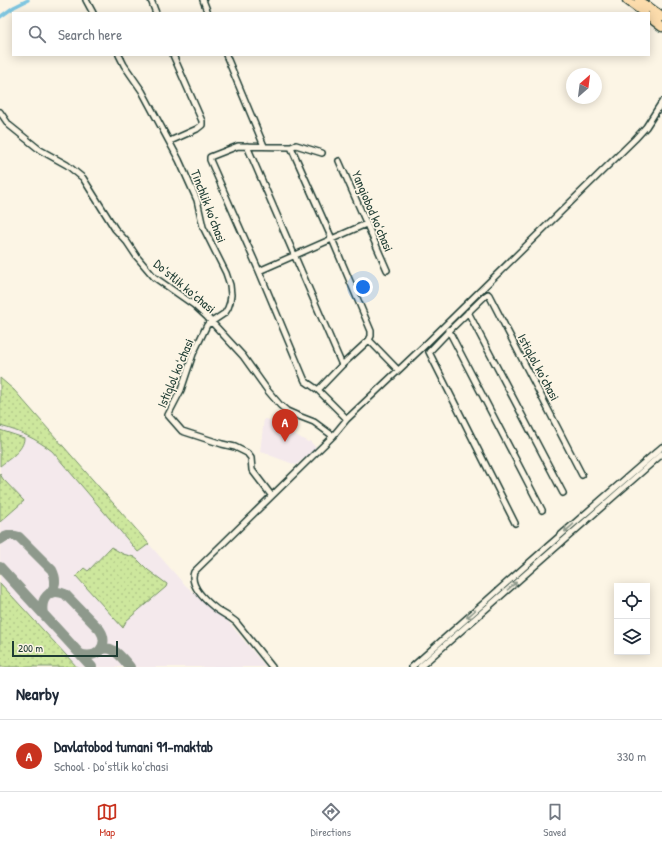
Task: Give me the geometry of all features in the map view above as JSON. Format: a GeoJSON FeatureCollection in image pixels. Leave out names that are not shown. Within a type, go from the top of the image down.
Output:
{"type":"FeatureCollection","features":[{"type":"Feature","properties":{"kind":"highway"},"geometry":{"type":"LineString","coordinates":[[627,0],[643,12]]}},
{"type":"Feature","properties":{"kind":"highway"},"geometry":{"type":"LineString","coordinates":[[638,0],[662,18]]}},
{"type":"Feature","properties":{"kind":"highway"},"geometry":{"type":"LineString","coordinates":[[650,18],[662,27]]}},
{"type":"Feature","properties":{"kind":"street"},"geometry":{"type":"LineString","coordinates":[[86,0],[92,12]]}},
{"type":"Feature","properties":{"kind":"street"},"geometry":{"type":"LineString","coordinates":[[151,0],[156,12]]}},
{"type":"Feature","properties":{"kind":"street"},"geometry":{"type":"LineString","coordinates":[[203,0],[208,12]]}},
{"type":"Feature","properties":{"kind":"street","name":"Tinchlik koʻchasi"},"geometry":{"type":"LineString","coordinates":[[120,56],[142,91],[170,141],[197,200],[203,227],[226,273],[230,285],[230,302],[224,313],[211,321]]}},
{"type":"Feature","properties":{"kind":"street"},"geometry":{"type":"LineString","coordinates":[[170,141],[198,129],[202,125],[202,121],[173,56]]}},
{"type":"Feature","properties":{"kind":"street"},"geometry":{"type":"LineString","coordinates":[[226,56],[264,146]]}},
{"type":"Feature","properties":{"kind":"street"},"geometry":{"type":"LineString","coordinates":[[272,667],[236,622],[214,608],[194,585],[192,578],[197,568],[333,436],[347,419],[445,326],[635,139],[646,127],[662,102]]}},
{"type":"Feature","properties":{"kind":"street","name":"Doʻstlik koʻchasi"},"geometry":{"type":"LineString","coordinates":[[0,112],[9,125],[40,150],[67,165],[79,174],[115,229],[128,242],[137,257],[149,272],[194,305],[211,321],[243,356],[280,405],[296,415],[314,422],[333,436]]}},
{"type":"Feature","properties":{"kind":"street"},"geometry":{"type":"LineString","coordinates":[[322,153],[296,145],[291,147],[238,146],[210,158],[305,381],[318,390],[347,419]]}},
{"type":"Feature","properties":{"kind":"street"},"geometry":{"type":"LineString","coordinates":[[248,146],[342,365]]}},
{"type":"Feature","properties":{"kind":"street"},"geometry":{"type":"LineString","coordinates":[[291,147],[371,331],[369,340],[318,390]]}},
{"type":"Feature","properties":{"kind":"street","name":"Yangiobod koʻchasi"},"geometry":{"type":"LineString","coordinates":[[339,161],[387,270]]}},
{"type":"Feature","properties":{"kind":"street"},"geometry":{"type":"LineString","coordinates":[[259,271],[366,224]]}},
{"type":"Feature","properties":{"kind":"street","name":"Istiqlol koʻchasi"},"geometry":{"type":"LineString","coordinates":[[515,523],[429,352],[448,331],[488,294],[582,475]]}},
{"type":"Feature","properties":{"kind":"street"},"geometry":{"type":"LineString","coordinates":[[468,312],[564,493]]}},
{"type":"Feature","properties":{"kind":"street","name":"Istiqlol koʻchasi"},"geometry":{"type":"LineString","coordinates":[[211,321],[207,325],[195,349],[184,382],[168,415],[182,431],[234,447],[247,453],[251,458],[252,470],[271,495]]}},
{"type":"Feature","properties":{"kind":"street"},"geometry":{"type":"LineString","coordinates":[[445,326],[542,510]]}},
{"type":"Feature","properties":{"kind":"street"},"geometry":{"type":"LineString","coordinates":[[369,340],[398,370]]}},
{"type":"Feature","properties":{"kind":"street"},"geometry":{"type":"LineString","coordinates":[[412,667],[552,542],[662,447]]}},
{"type":"Feature","properties":{"kind":"street"},"geometry":{"type":"LineString","coordinates":[[420,667],[662,454]]}},
{"type":"Feature","properties":{"kind":"shaded area"},"geometry":{"type":"Polygon","coordinates":[[[0,378],[14,390],[184,584],[225,620],[226,619],[266,667],[0,667],[0,378]]]}},
{"type":"Feature","properties":{"kind":"shaded area"},"geometry":{"type":"Polygon","coordinates":[[[264,419],[267,419],[308,442],[310,441],[316,448],[296,465],[260,452],[264,419]]]}},
{"type":"Feature","properties":{"kind":"green space"},"geometry":{"type":"Polygon","coordinates":[[[0,378],[14,390],[149,544],[138,552],[52,451],[28,436],[0,426],[0,378]]]}},
{"type":"Feature","properties":{"kind":"green space"},"geometry":{"type":"Polygon","coordinates":[[[0,430],[24,438],[22,446],[19,450],[0,466],[0,430]]]}},
{"type":"Feature","properties":{"kind":"green space"},"geometry":{"type":"Polygon","coordinates":[[[0,474],[24,501],[0,522],[0,474]]]}},
{"type":"Feature","properties":{"kind":"green space"},"geometry":{"type":"Polygon","coordinates":[[[111,547],[123,554],[134,557],[167,584],[166,587],[126,621],[123,628],[76,576],[84,568],[88,571],[111,547]]]}},
{"type":"Feature","properties":{"kind":"green space"},"geometry":{"type":"Polygon","coordinates":[[[0,583],[77,667],[0,667],[0,583]]]}},
{"type":"Feature","properties":{"kind":"waterway"},"geometry":{"type":"LineString","coordinates":[[0,17],[14,7],[28,0]]}},
{"type":"Feature","properties":{"kind":"taxiway"},"geometry":{"type":"LineString","coordinates":[[0,540],[9,536],[19,537],[52,570],[55,577],[55,583],[53,589],[48,595]]}},
{"type":"Feature","properties":{"kind":"taxiway"},"geometry":{"type":"LineString","coordinates":[[0,567],[92,667]]}},
{"type":"Feature","properties":{"kind":"taxiway"},"geometry":{"type":"LineString","coordinates":[[43,614],[42,609],[44,599],[50,593],[59,592],[65,594],[100,630],[103,636],[103,646],[100,650],[92,655],[80,654]]}},
{"type":"Feature","properties":{"kind":"taxiway"},"geometry":{"type":"LineString","coordinates":[[98,652],[107,648],[112,650],[120,655],[130,667]]}},
{"type":"Feature","properties":{"kind":"place","name":"Davlatobod tumani 91-maktab"},"geometry":{"type":"Point","coordinates":[285,442]}}]}
